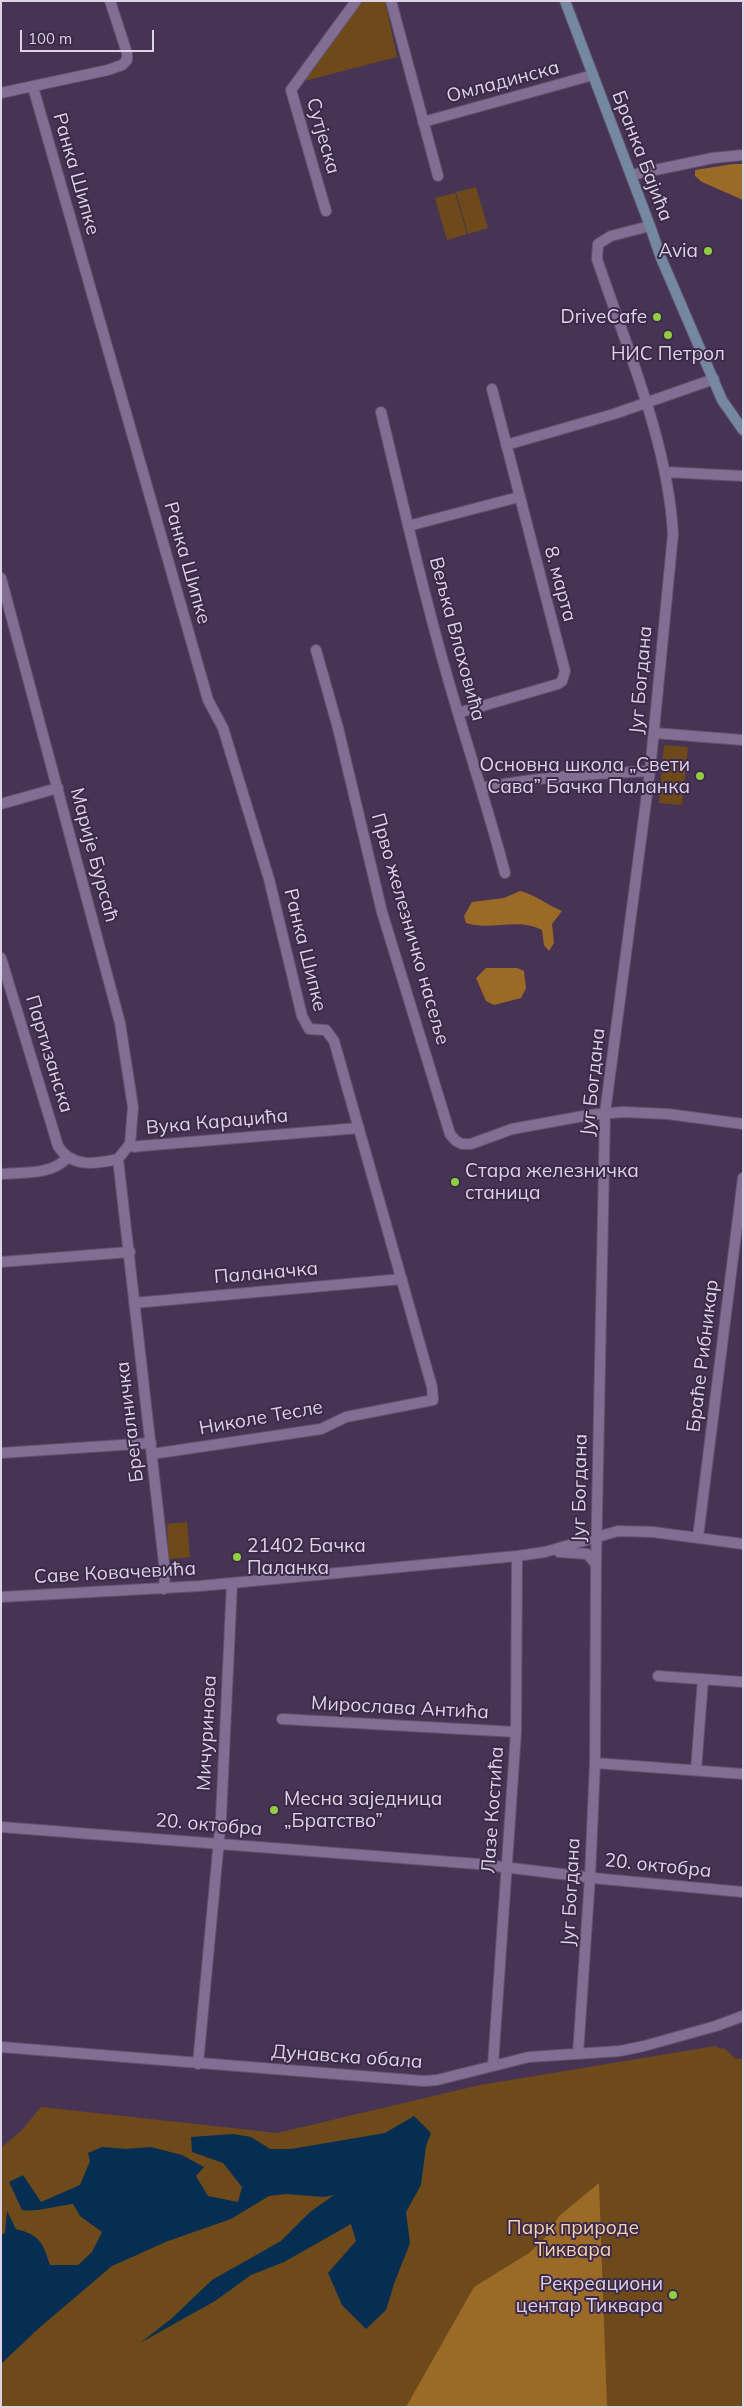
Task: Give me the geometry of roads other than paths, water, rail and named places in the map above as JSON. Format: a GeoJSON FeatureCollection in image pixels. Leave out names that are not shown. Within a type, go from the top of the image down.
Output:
{"type":"FeatureCollection","features":[{"type":"Feature","properties":{"kind":"main road","name":"Бранка Бајића"},"geometry":{"type":"LineString","coordinates":[[565,1],[661,258],[722,400],[743,430]]}},
{"type":"Feature","properties":{"kind":"street"},"geometry":{"type":"LineString","coordinates":[[1,93],[108,70],[122,65],[127,60],[127,53],[110,1]]}},
{"type":"Feature","properties":{"kind":"street","name":"Сутјеска"},"geometry":{"type":"LineString","coordinates":[[326,211],[291,90],[356,1]]}},
{"type":"Feature","properties":{"kind":"street"},"geometry":{"type":"LineString","coordinates":[[391,1],[438,176]]}},
{"type":"Feature","properties":{"kind":"street","name":"Омладинска"},"geometry":{"type":"LineString","coordinates":[[423,122],[592,75]]}},
{"type":"Feature","properties":{"kind":"street","name":"Ранка Шипке"},"geometry":{"type":"LineString","coordinates":[[33,87],[208,700],[223,728],[269,879],[302,1016],[309,1030],[326,1030],[335,1046],[359,1128]]}},
{"type":"Feature","properties":{"kind":"street"},"geometry":{"type":"LineString","coordinates":[[631,175],[713,158],[743,155]]}},
{"type":"Feature","properties":{"kind":"street","name":"Југ Богдана"},"geometry":{"type":"LineString","coordinates":[[578,2054],[590,1877],[595,1763],[596,1536],[605,1113],[650,771],[673,534],[665,472],[646,404],[597,259],[598,244],[611,236],[650,226]]}},
{"type":"Feature","properties":{"kind":"street"},"geometry":{"type":"LineString","coordinates":[[506,445],[646,404],[714,379]]}},
{"type":"Feature","properties":{"kind":"street","name":"8. марта"},"geometry":{"type":"LineString","coordinates":[[458,713],[558,684],[565,671],[492,389]]}},
{"type":"Feature","properties":{"kind":"street","name":"Вељка Влаховића"},"geometry":{"type":"LineString","coordinates":[[381,412],[408,526],[458,713],[506,873]]}},
{"type":"Feature","properties":{"kind":"street"},"geometry":{"type":"LineString","coordinates":[[665,472],[743,476]]}},
{"type":"Feature","properties":{"kind":"street"},"geometry":{"type":"LineString","coordinates":[[408,526],[519,497]]}},
{"type":"Feature","properties":{"kind":"street","name":"Марије Бурсаћ"},"geometry":{"type":"LineString","coordinates":[[1,578],[120,1024],[133,1107],[130,1144]]}},
{"type":"Feature","properties":{"kind":"street","name":"Прво железничко насеље"},"geometry":{"type":"LineString","coordinates":[[316,650],[338,728],[382,912],[450,1134],[456,1141],[462,1144],[471,1144],[512,1130],[605,1113]]}},
{"type":"Feature","properties":{"kind":"street"},"geometry":{"type":"LineString","coordinates":[[654,733],[743,740]]}},
{"type":"Feature","properties":{"kind":"street"},"geometry":{"type":"LineString","coordinates":[[482,788],[508,783],[585,775],[650,771]]}},
{"type":"Feature","properties":{"kind":"street"},"geometry":{"type":"LineString","coordinates":[[1,804],[58,788]]}},
{"type":"Feature","properties":{"kind":"street","name":"Партизанска"},"geometry":{"type":"LineString","coordinates":[[1,958],[58,1146],[67,1158]]}},
{"type":"Feature","properties":{"kind":"street"},"geometry":{"type":"LineString","coordinates":[[605,1113],[668,1114],[743,1124]]}},
{"type":"Feature","properties":{"kind":"street"},"geometry":{"type":"LineString","coordinates":[[359,1128],[402,1279]]}},
{"type":"Feature","properties":{"kind":"street","name":"Вука Караџића"},"geometry":{"type":"LineString","coordinates":[[118,1159],[130,1144],[134,1147],[359,1128]]}},
{"type":"Feature","properties":{"kind":"street"},"geometry":{"type":"LineString","coordinates":[[1,1174],[47,1170],[56,1167],[67,1158],[80,1163],[118,1159]]}},
{"type":"Feature","properties":{"kind":"street","name":"Брегалничка"},"geometry":{"type":"LineString","coordinates":[[118,1159],[165,1572],[164,1589]]}},
{"type":"Feature","properties":{"kind":"street","name":"Браће Рибникар"},"geometry":{"type":"LineString","coordinates":[[698,1537],[743,1178]]}},
{"type":"Feature","properties":{"kind":"street"},"geometry":{"type":"LineString","coordinates":[[1,1262],[130,1252]]}},
{"type":"Feature","properties":{"kind":"street","name":"Паланачка"},"geometry":{"type":"LineString","coordinates":[[134,1303],[402,1279]]}},
{"type":"Feature","properties":{"kind":"street","name":"Николе Тесле"},"geometry":{"type":"LineString","coordinates":[[152,1454],[321,1429],[346,1417],[433,1400],[432,1387],[402,1279]]}},
{"type":"Feature","properties":{"kind":"street"},"geometry":{"type":"LineString","coordinates":[[1,1453],[151,1443]]}},
{"type":"Feature","properties":{"kind":"street"},"geometry":{"type":"LineString","coordinates":[[545,1552],[596,1536],[618,1531],[636,1530],[743,1544]]}},
{"type":"Feature","properties":{"kind":"street"},"geometry":{"type":"LineString","coordinates":[[545,1552],[580,1552],[592,1558],[596,1564]]}},
{"type":"Feature","properties":{"kind":"street","name":"Саве Ковачевића"},"geometry":{"type":"LineString","coordinates":[[1,1597],[164,1589],[545,1552]]}},
{"type":"Feature","properties":{"kind":"street","name":"Лазе Костића"},"geometry":{"type":"LineString","coordinates":[[493,2065],[516,1732],[517,1556]]}},
{"type":"Feature","properties":{"kind":"street","name":"Мичуринова"},"geometry":{"type":"LineString","coordinates":[[198,2064],[218,1844],[232,1583]]}},
{"type":"Feature","properties":{"kind":"street"},"geometry":{"type":"LineString","coordinates":[[658,1676],[743,1682]]}},
{"type":"Feature","properties":{"kind":"street"},"geometry":{"type":"LineString","coordinates":[[696,1770],[703,1679]]}},
{"type":"Feature","properties":{"kind":"street","name":"Мирослава Антића"},"geometry":{"type":"LineString","coordinates":[[282,1719],[516,1732]]}},
{"type":"Feature","properties":{"kind":"street"},"geometry":{"type":"LineString","coordinates":[[595,1763],[743,1774]]}},
{"type":"Feature","properties":{"kind":"street","name":"20. октобра"},"geometry":{"type":"LineString","coordinates":[[1,1827],[478,1864],[743,1892]]}},
{"type":"Feature","properties":{"kind":"street","name":"Дунавска обала"},"geometry":{"type":"LineString","coordinates":[[1,2047],[424,2081],[437,2080],[529,2057],[620,2051],[716,2026],[743,2016]]}},
{"type":"Feature","properties":{"kind":"water"},"geometry":{"type":"Polygon","coordinates":[[[414,2116],[431,2133],[426,2146],[421,2185],[406,2212],[410,2243],[386,2310],[366,2329],[342,2305],[328,2273],[356,2241],[351,2224],[284,2262],[251,2275],[215,2301],[140,2343],[171,2319],[212,2280],[281,2241],[310,2212],[334,2195],[324,2197],[286,2194],[269,2196],[231,2219],[168,2241],[112,2266],[39,2328],[1,2364],[1,2235],[5,2233],[7,2211],[16,2229],[30,2234],[39,2241],[50,2265],[78,2265],[92,2252],[102,2232],[80,2216],[73,2204],[41,2210],[22,2210],[9,2182],[23,2175],[41,2202],[80,2185],[90,2161],[88,2153],[102,2147],[126,2149],[151,2147],[182,2155],[204,2167],[196,2176],[208,2196],[238,2202],[242,2187],[223,2163],[192,2152],[191,2137],[233,2134],[251,2137],[270,2149],[291,2149],[385,2133],[414,2116]]]}},
{"type":"Feature","properties":{"kind":"place","name":"Avia"},"geometry":{"type":"Point","coordinates":[708,251]}},
{"type":"Feature","properties":{"kind":"place","name":"DriveCafe"},"geometry":{"type":"Point","coordinates":[657,317]}},
{"type":"Feature","properties":{"kind":"place","name":"НИС Петрол"},"geometry":{"type":"Point","coordinates":[668,335]}},
{"type":"Feature","properties":{"kind":"place","name":"Основна школа „Свети Сава” Бачка Паланка"},"geometry":{"type":"Point","coordinates":[700,776]}},
{"type":"Feature","properties":{"kind":"place","name":"Стара железничка станица"},"geometry":{"type":"Point","coordinates":[455,1182]}},
{"type":"Feature","properties":{"kind":"place","name":"21402 Бачка Паланка"},"geometry":{"type":"Point","coordinates":[237,1557]}},
{"type":"Feature","properties":{"kind":"place","name":"Месна заједница „Братство”"},"geometry":{"type":"Point","coordinates":[274,1810]}},
{"type":"Feature","properties":{"kind":"place","name":"Рекреациони центар Тиквара"},"geometry":{"type":"Point","coordinates":[673,2295]}},
{"type":"Feature","properties":{"kind":"park label","name":"Парк природе Тиквара"},"geometry":{"type":"Point","coordinates":[573,2239]}}]}
